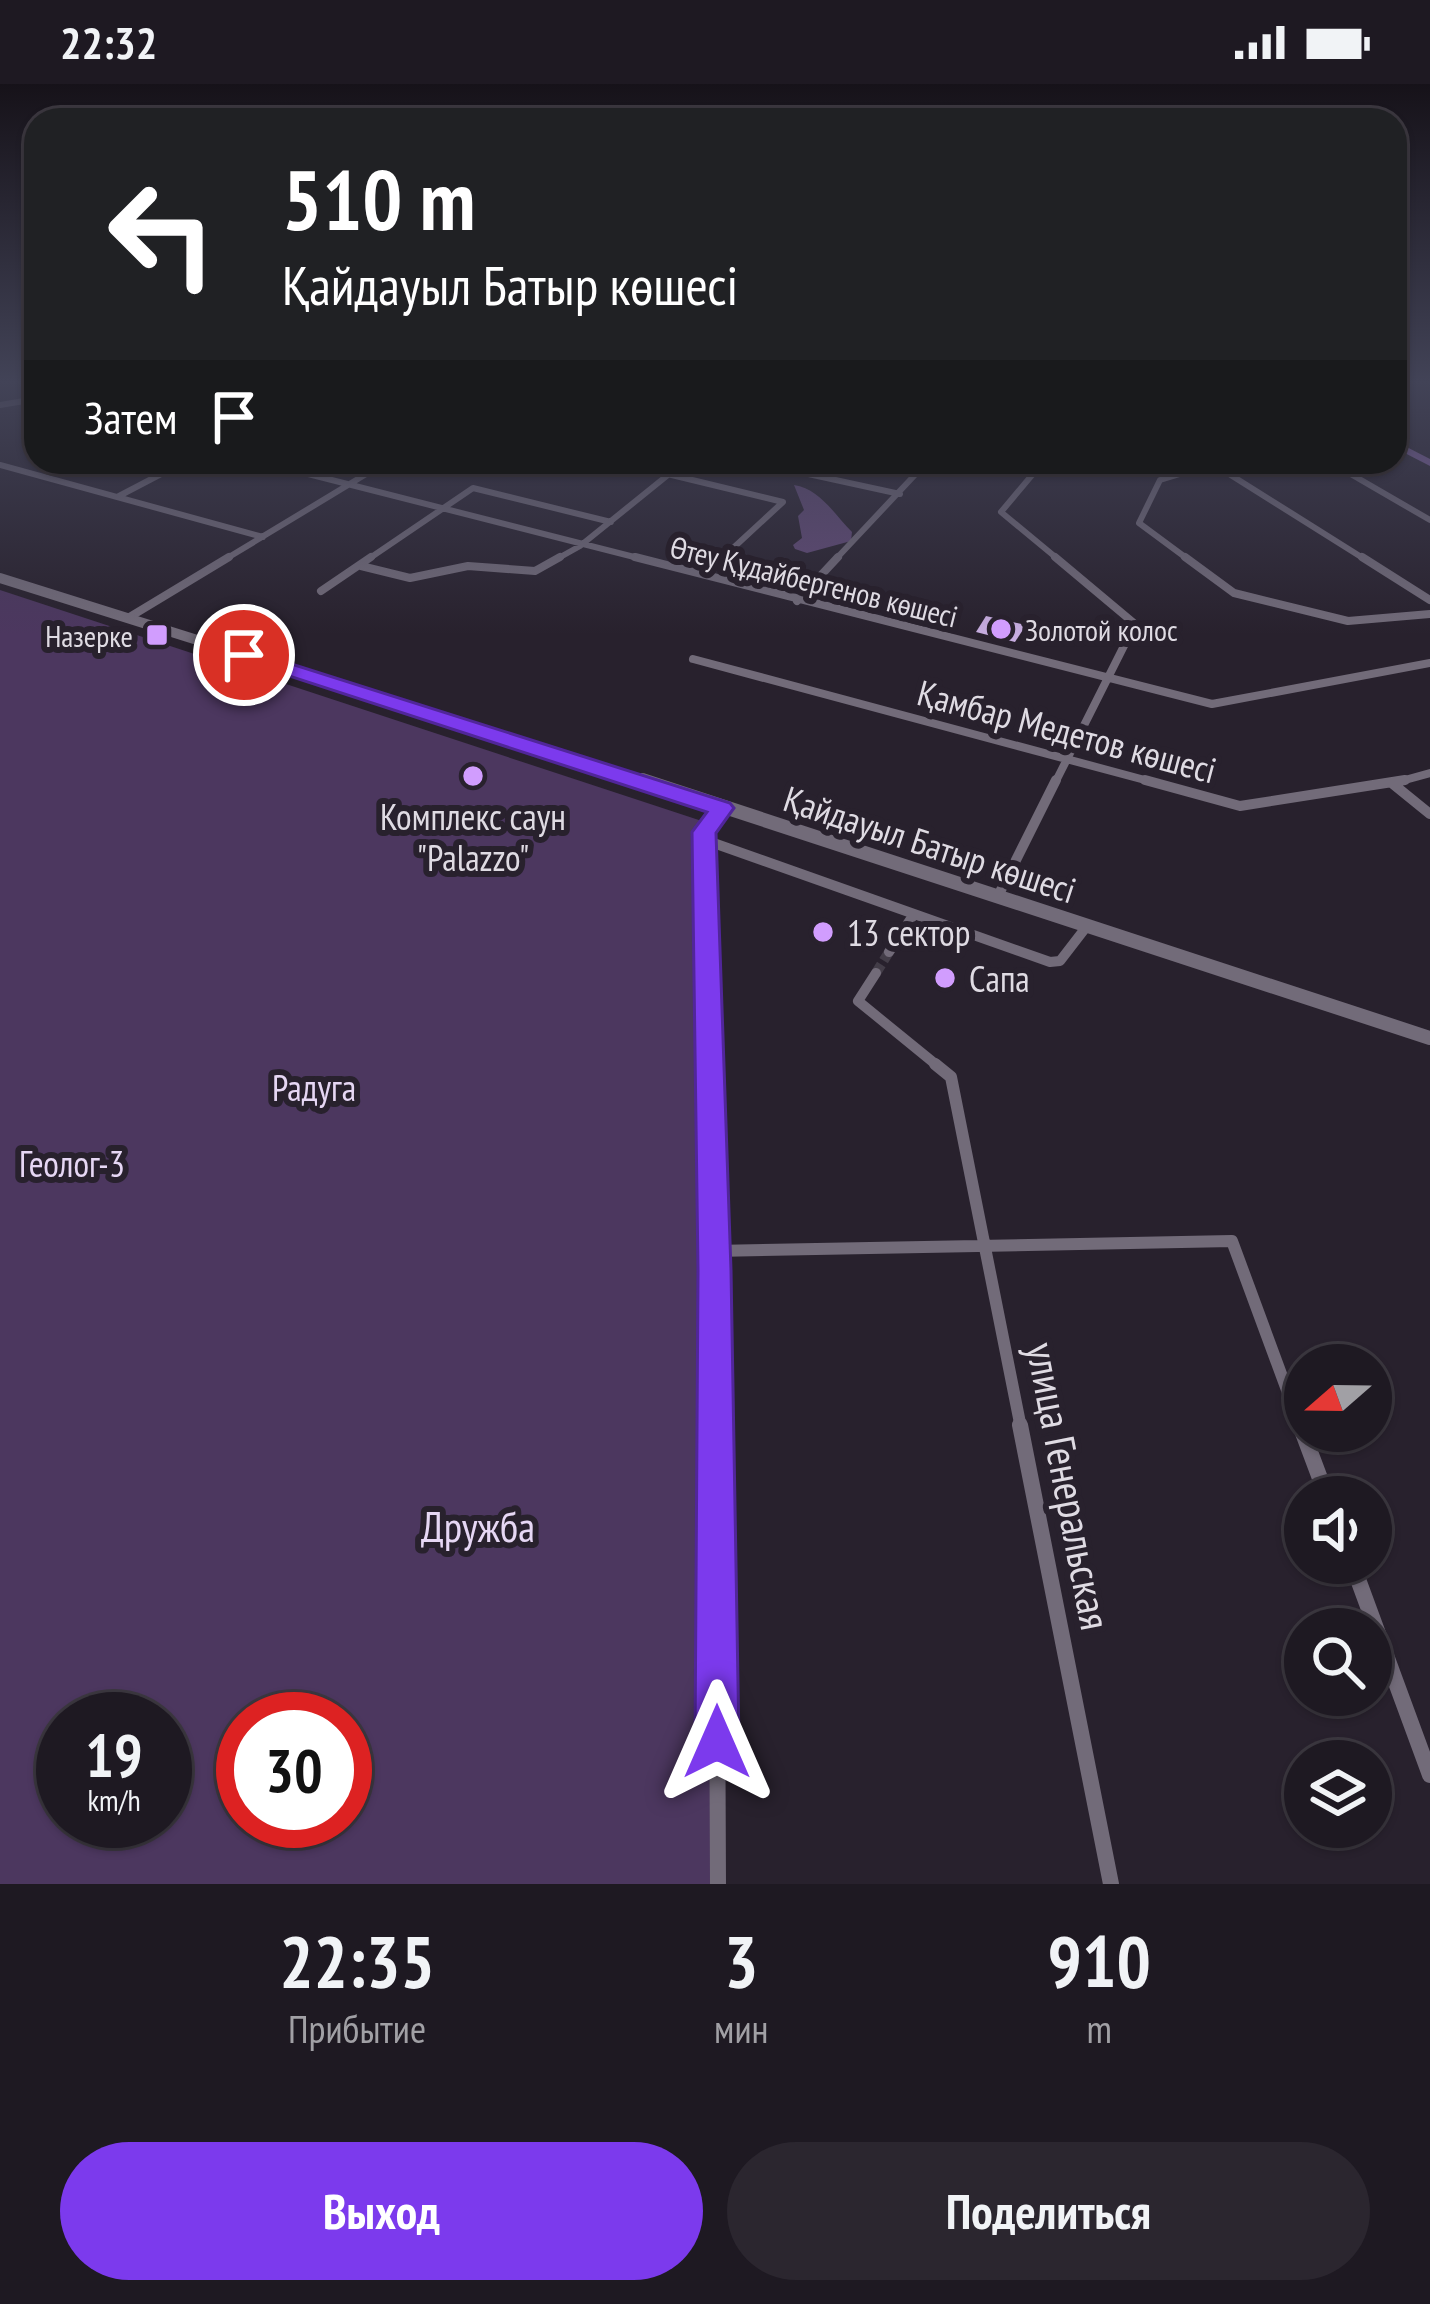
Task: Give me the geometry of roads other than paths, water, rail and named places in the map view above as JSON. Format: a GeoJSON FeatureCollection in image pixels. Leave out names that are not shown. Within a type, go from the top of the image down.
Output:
{"type":"FeatureCollection","features":[{"type":"Feature","properties":{"kind":"street"},"geometry":{"type":"LineString","coordinates":[[35,474],[263,537]]}},
{"type":"Feature","properties":{"kind":"street"},"geometry":{"type":"LineString","coordinates":[[119,496],[161,474]]}},
{"type":"Feature","properties":{"kind":"street","name":"Өтеу Құдайбергенов көшесі"},"geometry":{"type":"LineString","coordinates":[[310,474],[797,602],[1212,704],[1430,663]]}},
{"type":"Feature","properties":{"kind":"street"},"geometry":{"type":"LineString","coordinates":[[128,618],[365,474]]}},
{"type":"Feature","properties":{"kind":"street"},"geometry":{"type":"LineString","coordinates":[[665,474],[783,502],[731,550]]}},
{"type":"Feature","properties":{"kind":"street"},"geometry":{"type":"LineString","coordinates":[[805,474],[900,494]]}},
{"type":"Feature","properties":{"kind":"street"},"geometry":{"type":"LineString","coordinates":[[797,602],[917,474]]}},
{"type":"Feature","properties":{"kind":"street"},"geometry":{"type":"LineString","coordinates":[[998,896],[1135,624],[1001,512],[1033,474]]}},
{"type":"Feature","properties":{"kind":"street"},"geometry":{"type":"LineString","coordinates":[[1178,474],[1160,480],[1139,523],[1234,593],[1348,621],[1430,614]]}},
{"type":"Feature","properties":{"kind":"street"},"geometry":{"type":"LineString","coordinates":[[1229,474],[1430,600]]}},
{"type":"Feature","properties":{"kind":"street"},"geometry":{"type":"LineString","coordinates":[[1351,474],[1430,520]]}},
{"type":"Feature","properties":{"kind":"street"},"geometry":{"type":"LineString","coordinates":[[361,566],[410,578],[468,566],[535,571],[580,546],[669,475]]}},
{"type":"Feature","properties":{"kind":"street"},"geometry":{"type":"LineString","coordinates":[[321,592],[473,488],[610,521]]}},
{"type":"Feature","properties":{"kind":"street","name":"Қайдауыл Батыр көшесі"},"geometry":{"type":"LineString","coordinates":[[0,578],[1430,1038]]}},
{"type":"Feature","properties":{"kind":"street","name":"Қамбар Медетов көшесі"},"geometry":{"type":"LineString","coordinates":[[693,659],[1240,806],[1393,784],[1430,773]]}},
{"type":"Feature","properties":{"kind":"street"},"geometry":{"type":"LineString","coordinates":[[1393,784],[1430,814]]}},
{"type":"Feature","properties":{"kind":"street"},"geometry":{"type":"LineString","coordinates":[[718,1884],[714,1250],[704,832],[722,808]]}},
{"type":"Feature","properties":{"kind":"street"},"geometry":{"type":"LineString","coordinates":[[705,840],[1054,963],[1087,926]]}},
{"type":"Feature","properties":{"kind":"street"},"geometry":{"type":"LineString","coordinates":[[889,952],[914,914]]}},
{"type":"Feature","properties":{"kind":"street","name":"улица Генеральская"},"geometry":{"type":"LineString","coordinates":[[876,973],[858,1001],[951,1077],[1111,1884]]}},
{"type":"Feature","properties":{"kind":"street"},"geometry":{"type":"LineString","coordinates":[[714,1250],[1232,1241],[1319,1476]]}},
{"type":"Feature","properties":{"kind":"street"},"geometry":{"type":"LineString","coordinates":[[1360,1584],[1430,1775]]}},
{"type":"Feature","properties":{"kind":"tunnel"},"geometry":{"type":"LineString","coordinates":[[876,973],[889,952]]}},
{"type":"Feature","properties":{"kind":"place","name":"Золотой колос"},"geometry":{"type":"Point","coordinates":[1001,629]}},
{"type":"Feature","properties":{"kind":"place","name":"Назерке"},"geometry":{"type":"Point","coordinates":[157,635]}},
{"type":"Feature","properties":{"kind":"place","name":"Комплекс саун \"Palazzo\""},"geometry":{"type":"Point","coordinates":[473,776]}},
{"type":"Feature","properties":{"kind":"place","name":"13 сектор"},"geometry":{"type":"Point","coordinates":[823,932]}},
{"type":"Feature","properties":{"kind":"place","name":"Сапа"},"geometry":{"type":"Point","coordinates":[945,978]}},
{"type":"Feature","properties":{"kind":"park label","name":"Радуга"},"geometry":{"type":"Point","coordinates":[314,1087]}},
{"type":"Feature","properties":{"kind":"park label","name":"Геолог-3"},"geometry":{"type":"Point","coordinates":[72,1163]}},
{"type":"Feature","properties":{"kind":"park label","name":"Дружба"},"geometry":{"type":"Point","coordinates":[478,1526]}}]}
